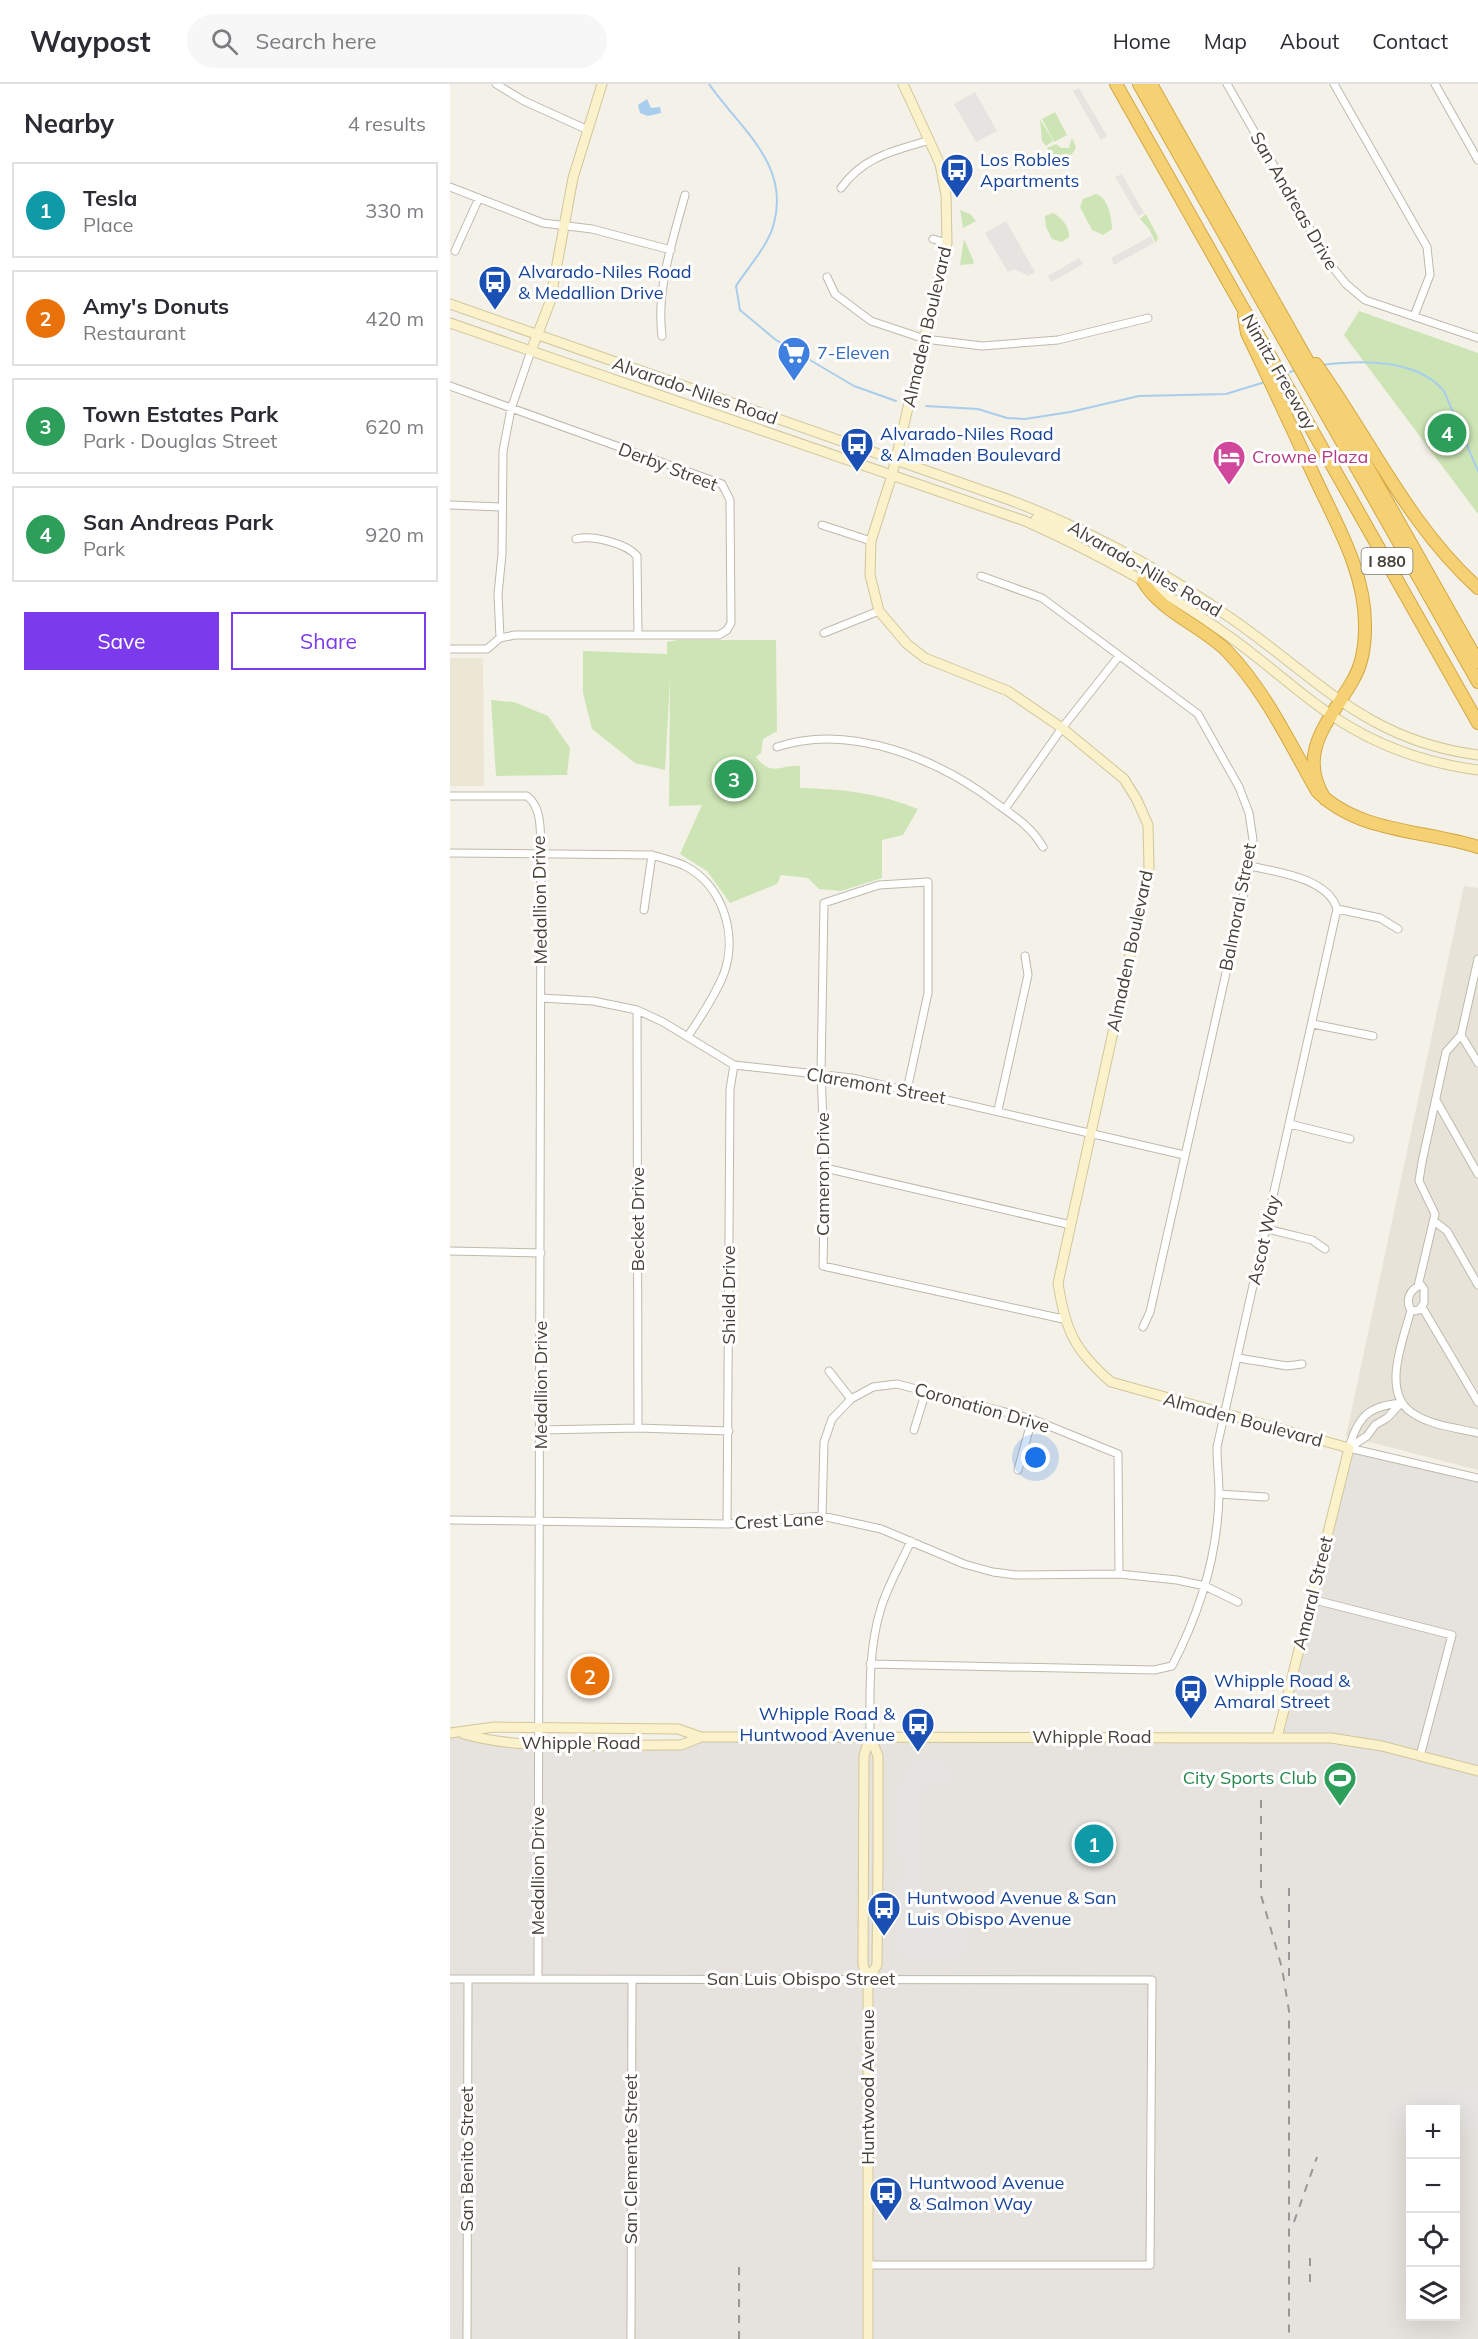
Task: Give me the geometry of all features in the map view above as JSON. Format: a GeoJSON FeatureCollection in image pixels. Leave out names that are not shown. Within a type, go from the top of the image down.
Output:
{"type":"FeatureCollection","features":[{"type":"Feature","properties":{"kind":"highway","name":"Nimitz Freeway"},"geometry":{"type":"LineString","coordinates":[[1116,84],[1243,310],[1252,332],[1295,399],[1478,723]]}},
{"type":"Feature","properties":{"kind":"highway","name":"I 880"},"geometry":{"type":"LineString","coordinates":[[1139,84],[1277,320]]}},
{"type":"Feature","properties":{"kind":"highway","name":"Nimitz Freeway"},"geometry":{"type":"LineString","coordinates":[[1151,84],[1277,320],[1322,389],[1478,662]]}},
{"type":"Feature","properties":{"kind":"highway"},"geometry":{"type":"LineString","coordinates":[[1252,332],[1281,404],[1347,546],[1364,601],[1365,628],[1361,658],[1354,679],[1318,736],[1314,754],[1317,782],[1325,799]]}},
{"type":"Feature","properties":{"kind":"highway","name":"I 880"},"geometry":{"type":"LineString","coordinates":[[1322,389],[1478,682]]}},
{"type":"Feature","properties":{"kind":"highway"},"geometry":{"type":"LineString","coordinates":[[1322,389],[1419,523],[1478,588]]}},
{"type":"Feature","properties":{"kind":"highway"},"geometry":{"type":"LineString","coordinates":[[1143,581],[1152,596],[1203,630],[1238,663],[1264,698],[1317,791],[1325,799],[1344,812],[1367,821],[1478,847]]}},
{"type":"Feature","properties":{"kind":"main road"},"geometry":{"type":"LineString","coordinates":[[531,351],[550,302],[573,178],[602,84]]}},
{"type":"Feature","properties":{"kind":"main road","name":"Almaden Boulevard"},"geometry":{"type":"LineString","coordinates":[[903,84],[940,164],[946,195],[947,243],[896,460],[871,541],[870,575],[879,611],[907,644],[925,658],[1008,691],[1062,728],[1124,779],[1137,800],[1148,825],[1149,868],[1058,1283],[1063,1319],[1075,1344],[1091,1365],[1111,1382],[1349,1448]]}},
{"type":"Feature","properties":{"kind":"main road","name":"Alvarado-Niles Road"},"geometry":{"type":"LineString","coordinates":[[450,304],[1007,499],[1083,530],[1234,620],[1340,702],[1393,732],[1452,751],[1478,755]]}},
{"type":"Feature","properties":{"kind":"main road","name":"Alvarado-Niles Road"},"geometry":{"type":"LineString","coordinates":[[450,323],[1002,513],[1075,544],[1143,581],[1225,633],[1331,715],[1368,737],[1403,752],[1478,770]]}},
{"type":"Feature","properties":{"kind":"main road"},"geometry":{"type":"LineString","coordinates":[[1002,513],[1009,511],[1026,515],[1076,535],[1083,530]]}},
{"type":"Feature","properties":{"kind":"main road","name":"Amaral Street"},"geometry":{"type":"LineString","coordinates":[[1277,1738],[1349,1448]]}},
{"type":"Feature","properties":{"kind":"main road","name":"Whipple Road"},"geometry":{"type":"LineString","coordinates":[[450,1733],[494,1727],[678,1729],[701,1737]]}},
{"type":"Feature","properties":{"kind":"main road","name":"Whipple Road"},"geometry":{"type":"LineString","coordinates":[[461,1733],[494,1743],[681,1744],[701,1737],[1330,1738],[1356,1741],[1478,1772]]}},
{"type":"Feature","properties":{"kind":"main road","name":"Huntwood Avenue"},"geometry":{"type":"LineString","coordinates":[[868,2339],[868,1979],[863,1965],[863,1908],[864,1756],[870,1736]]}},
{"type":"Feature","properties":{"kind":"main road","name":"Huntwood Avenue"},"geometry":{"type":"LineString","coordinates":[[868,1979],[877,1965],[878,1937],[878,1756],[870,1736]]}},
{"type":"Feature","properties":{"kind":"street"},"geometry":{"type":"LineString","coordinates":[[496,84],[524,101],[588,130]]}},
{"type":"Feature","properties":{"kind":"street","name":"San Andreas Drive"},"geometry":{"type":"LineString","coordinates":[[1227,84],[1336,274],[1365,300],[1478,338]]}},
{"type":"Feature","properties":{"kind":"street"},"geometry":{"type":"LineString","coordinates":[[1334,84],[1427,247],[1430,275],[1414,316]]}},
{"type":"Feature","properties":{"kind":"street"},"geometry":{"type":"LineString","coordinates":[[1435,84],[1478,160]]}},
{"type":"Feature","properties":{"kind":"street"},"geometry":{"type":"LineString","coordinates":[[841,188],[849,176],[872,158],[930,140]]}},
{"type":"Feature","properties":{"kind":"street"},"geometry":{"type":"LineString","coordinates":[[450,187],[525,218],[619,235],[671,250]]}},
{"type":"Feature","properties":{"kind":"street"},"geometry":{"type":"LineString","coordinates":[[662,336],[659,316],[671,250],[685,195]]}},
{"type":"Feature","properties":{"kind":"street"},"geometry":{"type":"LineString","coordinates":[[455,251],[479,198]]}},
{"type":"Feature","properties":{"kind":"street"},"geometry":{"type":"LineString","coordinates":[[933,239],[947,243]]}},
{"type":"Feature","properties":{"kind":"street"},"geometry":{"type":"LineString","coordinates":[[828,277],[835,294],[871,321],[925,339],[981,346],[1058,340],[1148,318]]}},
{"type":"Feature","properties":{"kind":"street"},"geometry":{"type":"LineString","coordinates":[[500,638],[498,594],[502,554],[503,451],[511,409],[531,351]]}},
{"type":"Feature","properties":{"kind":"street","name":"Derby Street"},"geometry":{"type":"LineString","coordinates":[[450,386],[722,484],[730,500],[731,623],[727,630],[719,635],[638,635]]}},
{"type":"Feature","properties":{"kind":"street"},"geometry":{"type":"LineString","coordinates":[[450,505],[501,507]]}},
{"type":"Feature","properties":{"kind":"street"},"geometry":{"type":"LineString","coordinates":[[822,525],[871,541]]}},
{"type":"Feature","properties":{"kind":"street"},"geometry":{"type":"LineString","coordinates":[[450,649],[487,649],[500,638],[515,635],[638,635],[637,556],[632,550],[587,536],[576,538]]}},
{"type":"Feature","properties":{"kind":"street","name":"Balmoral Street"},"geometry":{"type":"LineString","coordinates":[[981,576],[1042,598],[1198,714],[1239,787],[1249,813],[1253,840],[1250,866],[1150,1312],[1143,1327]]}},
{"type":"Feature","properties":{"kind":"street"},"geometry":{"type":"LineString","coordinates":[[824,633],[879,611]]}},
{"type":"Feature","properties":{"kind":"street"},"geometry":{"type":"LineString","coordinates":[[1005,809],[1062,728],[1119,656]]}},
{"type":"Feature","properties":{"kind":"street"},"geometry":{"type":"LineString","coordinates":[[777,747],[799,740],[873,744],[951,773],[972,784],[1034,831],[1043,847]]}},
{"type":"Feature","properties":{"kind":"street","name":"Medallion Drive"},"geometry":{"type":"LineString","coordinates":[[450,796],[526,796],[533,801],[538,814],[541,852],[538,1979]]}},
{"type":"Feature","properties":{"kind":"street"},"geometry":{"type":"LineString","coordinates":[[450,853],[541,852],[652,855],[684,865],[708,883],[725,912],[729,935],[724,974],[688,1036]]}},
{"type":"Feature","properties":{"kind":"street"},"geometry":{"type":"LineString","coordinates":[[644,910],[652,855]]}},
{"type":"Feature","properties":{"kind":"street"},"geometry":{"type":"LineString","coordinates":[[1250,866],[1312,884],[1334,900],[1337,909],[1380,918],[1398,929]]}},
{"type":"Feature","properties":{"kind":"street","name":"Cameron Drive"},"geometry":{"type":"LineString","coordinates":[[907,1090],[928,993],[928,882],[879,885],[824,903],[821,1074],[825,1168],[823,1266],[1063,1319]]}},
{"type":"Feature","properties":{"kind":"street","name":"Ascot Way"},"geometry":{"type":"LineString","coordinates":[[870,1664],[1154,1670],[1172,1666],[1198,1610],[1211,1566],[1219,1494],[1217,1448],[1337,909]]}},
{"type":"Feature","properties":{"kind":"street"},"geometry":{"type":"LineString","coordinates":[[998,1110],[1028,975],[1025,956]]}},
{"type":"Feature","properties":{"kind":"street"},"geometry":{"type":"LineString","coordinates":[[1478,959],[1461,1035],[1446,1052],[1419,1181],[1432,1207],[1434,1221],[1418,1286],[1408,1298],[1411,1310],[1396,1373],[1401,1403],[1411,1413],[1428,1420],[1478,1433]]}},
{"type":"Feature","properties":{"kind":"street","name":"Claremont Street"},"geometry":{"type":"LineString","coordinates":[[541,998],[593,1001],[637,1010],[688,1036],[734,1065],[821,1074],[907,1090],[1184,1155]]}},
{"type":"Feature","properties":{"kind":"street","name":"Becket Drive"},"geometry":{"type":"LineString","coordinates":[[637,1010],[638,1428]]}},
{"type":"Feature","properties":{"kind":"street"},"geometry":{"type":"LineString","coordinates":[[1313,1024],[1373,1036]]}},
{"type":"Feature","properties":{"kind":"street"},"geometry":{"type":"LineString","coordinates":[[1461,1035],[1478,1063]]}},
{"type":"Feature","properties":{"kind":"street","name":"Shield Drive"},"geometry":{"type":"LineString","coordinates":[[727,1524],[730,1089],[734,1065]]}},
{"type":"Feature","properties":{"kind":"street"},"geometry":{"type":"LineString","coordinates":[[1436,1100],[1478,1174]]}},
{"type":"Feature","properties":{"kind":"street"},"geometry":{"type":"LineString","coordinates":[[1290,1125],[1350,1140]]}},
{"type":"Feature","properties":{"kind":"street"},"geometry":{"type":"LineString","coordinates":[[825,1168],[1071,1225]]}},
{"type":"Feature","properties":{"kind":"street"},"geometry":{"type":"LineString","coordinates":[[1434,1221],[1447,1231],[1478,1285]]}},
{"type":"Feature","properties":{"kind":"street"},"geometry":{"type":"LineString","coordinates":[[1267,1229],[1312,1240],[1325,1249]]}},
{"type":"Feature","properties":{"kind":"street"},"geometry":{"type":"LineString","coordinates":[[450,1251],[541,1253]]}},
{"type":"Feature","properties":{"kind":"street"},"geometry":{"type":"LineString","coordinates":[[1418,1286],[1425,1289],[1422,1307],[1478,1402]]}},
{"type":"Feature","properties":{"kind":"street"},"geometry":{"type":"LineString","coordinates":[[1411,1310],[1415,1311],[1422,1307]]}},
{"type":"Feature","properties":{"kind":"street"},"geometry":{"type":"LineString","coordinates":[[1238,1358],[1287,1366],[1302,1364]]}},
{"type":"Feature","properties":{"kind":"street"},"geometry":{"type":"LineString","coordinates":[[829,1371],[851,1399]]}},
{"type":"Feature","properties":{"kind":"street","name":"Coronation Drive"},"geometry":{"type":"LineString","coordinates":[[822,1516],[824,1442],[832,1419],[851,1399],[873,1387],[897,1384],[1032,1419],[1118,1454],[1119,1574]]}},
{"type":"Feature","properties":{"kind":"street"},"geometry":{"type":"LineString","coordinates":[[914,1430],[926,1391]]}},
{"type":"Feature","properties":{"kind":"street"},"geometry":{"type":"LineString","coordinates":[[1349,1448],[1367,1436],[1375,1425],[1387,1418],[1401,1403]]}},
{"type":"Feature","properties":{"kind":"street","name":"Amaral Street"},"geometry":{"type":"LineString","coordinates":[[1349,1448],[1354,1430],[1367,1413],[1380,1405],[1401,1403]]}},
{"type":"Feature","properties":{"kind":"street"},"geometry":{"type":"LineString","coordinates":[[1017,1470],[1032,1419]]}},
{"type":"Feature","properties":{"kind":"street"},"geometry":{"type":"LineString","coordinates":[[541,1430],[638,1428],[729,1431]]}},
{"type":"Feature","properties":{"kind":"street"},"geometry":{"type":"LineString","coordinates":[[1349,1448],[1478,1478]]}},
{"type":"Feature","properties":{"kind":"street"},"geometry":{"type":"LineString","coordinates":[[1219,1494],[1265,1497]]}},
{"type":"Feature","properties":{"kind":"street","name":"Crest Lane"},"geometry":{"type":"LineString","coordinates":[[450,1520],[727,1524],[822,1516],[881,1529],[964,1564],[993,1572],[1016,1575],[1119,1574],[1205,1586],[1238,1602]]}},
{"type":"Feature","properties":{"kind":"street","name":"Huntwood Avenue"},"geometry":{"type":"LineString","coordinates":[[870,1736],[870,1664],[882,1607],[911,1541]]}},
{"type":"Feature","properties":{"kind":"street"},"geometry":{"type":"LineString","coordinates":[[1311,1599],[1452,1635],[1420,1756]]}},
{"type":"Feature","properties":{"kind":"street","name":"San Luis Obispo Street"},"geometry":{"type":"LineString","coordinates":[[450,1979],[1152,1980],[1150,2265],[868,2265]]}},
{"type":"Feature","properties":{"kind":"street","name":"San Benito Street"},"geometry":{"type":"LineString","coordinates":[[467,2339],[468,1979]]}},
{"type":"Feature","properties":{"kind":"street","name":"San Clemente Street"},"geometry":{"type":"LineString","coordinates":[[631,2339],[632,1979]]}},
{"type":"Feature","properties":{"kind":"shaded area"},"geometry":{"type":"Polygon","coordinates":[[[1079,88],[1107,136],[1101,140],[1073,91],[1079,88]]]}},
{"type":"Feature","properties":{"kind":"shaded area"},"geometry":{"type":"Polygon","coordinates":[[[975,92],[997,131],[976,142],[954,104],[975,92]]]}},
{"type":"Feature","properties":{"kind":"shaded area"},"geometry":{"type":"Polygon","coordinates":[[[1122,174],[1144,213],[1138,216],[1115,177],[1122,174]]]}},
{"type":"Feature","properties":{"kind":"shaded area"},"geometry":{"type":"Polygon","coordinates":[[[1006,221],[1035,272],[1029,276],[1014,269],[1008,272],[985,233],[1006,221]]]}},
{"type":"Feature","properties":{"kind":"shaded area"},"geometry":{"type":"Polygon","coordinates":[[[1151,236],[1154,243],[1114,265],[1111,258],[1151,236]]]}},
{"type":"Feature","properties":{"kind":"shaded area"},"geometry":{"type":"Polygon","coordinates":[[[1079,258],[1083,264],[1052,282],[1048,276],[1079,258]]]}},
{"type":"Feature","properties":{"kind":"shaded area"},"geometry":{"type":"Polygon","coordinates":[[[450,658],[483,658],[484,786],[450,786],[450,658]]]}},
{"type":"Feature","properties":{"kind":"shaded area"},"geometry":{"type":"Polygon","coordinates":[[[1464,886],[1478,888],[1478,1470],[1346,1436],[1464,886]]]}},
{"type":"Feature","properties":{"kind":"shaded area"},"geometry":{"type":"Polygon","coordinates":[[[1349,1448],[1478,1478],[1478,2339],[450,2339],[450,1733],[494,1743],[681,1745],[701,1737],[1277,1738],[1349,1448]]]}},
{"type":"Feature","properties":{"kind":"shaded area"},"geometry":{"type":"Polygon","coordinates":[[[907,1760],[945,1760],[948,1765],[953,1766],[953,1789],[921,1790],[920,1910],[968,1910],[970,1951],[958,1955],[958,1962],[906,1962],[906,1953],[896,1953],[897,1874],[904,1874],[904,1857],[897,1856],[897,1780],[904,1780],[904,1766],[910,1766],[907,1760]]]}},
{"type":"Feature","properties":{"kind":"shaded area"},"geometry":{"type":"Polygon","coordinates":[[[1478,2080],[1478,2130],[1460,2130],[1460,2105],[1406,2105],[1406,2129],[1392,2129],[1392,2101],[1413,2101],[1414,2086],[1477,2086],[1478,2080]]]}},
{"type":"Feature","properties":{"kind":"green space"},"geometry":{"type":"Polygon","coordinates":[[[1055,112],[1067,135],[1054,142],[1042,119],[1055,112]]]}},
{"type":"Feature","properties":{"kind":"green space"},"geometry":{"type":"Polygon","coordinates":[[[1040,119],[1053,141],[1046,146],[1042,141],[1040,119]]]}},
{"type":"Feature","properties":{"kind":"green space"},"geometry":{"type":"Polygon","coordinates":[[[1072,138],[1076,147],[1072,153],[1063,157],[1051,157],[1047,148],[1056,144],[1061,148],[1069,148],[1072,138]]]}},
{"type":"Feature","properties":{"kind":"green space"},"geometry":{"type":"Polygon","coordinates":[[[1096,194],[1104,199],[1111,219],[1112,229],[1103,235],[1092,230],[1080,207],[1083,199],[1096,194]]]}},
{"type":"Feature","properties":{"kind":"green space"},"geometry":{"type":"Polygon","coordinates":[[[960,210],[970,214],[976,221],[963,228],[960,210]]]}},
{"type":"Feature","properties":{"kind":"green space"},"geometry":{"type":"Polygon","coordinates":[[[1053,213],[1062,220],[1068,230],[1069,237],[1062,242],[1052,239],[1046,227],[1045,216],[1053,213]]]}},
{"type":"Feature","properties":{"kind":"green space"},"geometry":{"type":"Polygon","coordinates":[[[1146,214],[1158,237],[1156,243],[1149,229],[1140,219],[1146,214]]]}},
{"type":"Feature","properties":{"kind":"green space"},"geometry":{"type":"Polygon","coordinates":[[[964,239],[974,262],[973,264],[960,265],[964,239]]]}},
{"type":"Feature","properties":{"kind":"green space"},"geometry":{"type":"Polygon","coordinates":[[[1359,311],[1478,353],[1478,514],[1344,335],[1359,311]]]}},
{"type":"Feature","properties":{"kind":"green space"},"geometry":{"type":"Polygon","coordinates":[[[776,640],[777,731],[763,739],[761,753],[756,757],[772,769],[800,766],[800,788],[860,793],[889,799],[918,809],[903,835],[882,840],[882,878],[841,891],[819,889],[808,878],[781,875],[777,884],[730,903],[707,871],[680,854],[702,805],[669,806],[670,679],[665,770],[635,763],[592,729],[583,693],[583,651],[667,654],[667,642],[776,640]]]}},
{"type":"Feature","properties":{"kind":"green space"},"geometry":{"type":"Polygon","coordinates":[[[491,700],[514,702],[548,716],[570,748],[567,775],[496,776],[491,700]]]}},
{"type":"Feature","properties":{"kind":"water"},"geometry":{"type":"Polygon","coordinates":[[[647,99],[651,108],[660,107],[661,113],[648,116],[640,113],[638,105],[647,99]]]}},
{"type":"Feature","properties":{"kind":"waterway"},"geometry":{"type":"LineString","coordinates":[[709,84],[759,148],[775,182],[777,202],[774,223],[763,248],[736,286],[740,310],[776,340],[854,386],[896,401]]}},
{"type":"Feature","properties":{"kind":"waterway"},"geometry":{"type":"LineString","coordinates":[[1322,365],[1354,362],[1388,364],[1404,367],[1433,380],[1444,391],[1478,471]]}},
{"type":"Feature","properties":{"kind":"waterway"},"geometry":{"type":"LineString","coordinates":[[1284,374],[1296,370]]}},
{"type":"Feature","properties":{"kind":"waterway"},"geometry":{"type":"LineString","coordinates":[[926,406],[978,409],[1007,418],[1025,419],[1070,412],[1139,396],[1226,394],[1265,382]]}},
{"type":"Feature","properties":{"kind":"railway"},"geometry":{"type":"LineString","coordinates":[[1261,1800],[1261,1895],[1282,1968],[1289,2011],[1289,2339]]}},
{"type":"Feature","properties":{"kind":"railway"},"geometry":{"type":"LineString","coordinates":[[1289,1886],[1289,1976]]}},
{"type":"Feature","properties":{"kind":"railway"},"geometry":{"type":"LineString","coordinates":[[1294,2222],[1317,2157]]}},
{"type":"Feature","properties":{"kind":"railway"},"geometry":{"type":"LineString","coordinates":[[1310,2258],[1310,2288]]}},
{"type":"Feature","properties":{"kind":"railway"},"geometry":{"type":"LineString","coordinates":[[739,2265],[739,2339]]}},
{"type":"Feature","properties":{"kind":"place","name":"Los Robles Apartments"},"geometry":{"type":"Point","coordinates":[957,199]}},
{"type":"Feature","properties":{"kind":"place","name":"Alvarado-Niles Road & Medallion Drive"},"geometry":{"type":"Point","coordinates":[495,311]}},
{"type":"Feature","properties":{"kind":"place","name":"7-Eleven"},"geometry":{"type":"Point","coordinates":[794,382]}},
{"type":"Feature","properties":{"kind":"place","name":"San Andreas Park"},"geometry":{"type":"Point","coordinates":[1447,433]}},
{"type":"Feature","properties":{"kind":"place","name":"Alvarado-Niles Road & Almaden Boulevard"},"geometry":{"type":"Point","coordinates":[857,473]}},
{"type":"Feature","properties":{"kind":"place","name":"Crowne Plaza"},"geometry":{"type":"Point","coordinates":[1229,486]}},
{"type":"Feature","properties":{"kind":"place","name":"Town Estates Park"},"geometry":{"type":"Point","coordinates":[734,779]}},
{"type":"Feature","properties":{"kind":"place","name":"Amy's Donuts"},"geometry":{"type":"Point","coordinates":[590,1676]}},
{"type":"Feature","properties":{"kind":"place","name":"Whipple Road & Amaral Street"},"geometry":{"type":"Point","coordinates":[1191,1720]}},
{"type":"Feature","properties":{"kind":"place","name":"Whipple Road & Huntwood Avenue"},"geometry":{"type":"Point","coordinates":[918,1753]}},
{"type":"Feature","properties":{"kind":"place","name":"City Sports Club"},"geometry":{"type":"Point","coordinates":[1340,1807]}},
{"type":"Feature","properties":{"kind":"place","name":"Tesla"},"geometry":{"type":"Point","coordinates":[1094,1844]}},
{"type":"Feature","properties":{"kind":"place","name":"Huntwood Avenue & San Luis Obispo Avenue"},"geometry":{"type":"Point","coordinates":[884,1937]}},
{"type":"Feature","properties":{"kind":"place","name":"Huntwood Avenue & Salmon Way"},"geometry":{"type":"Point","coordinates":[886,2222]}}]}
